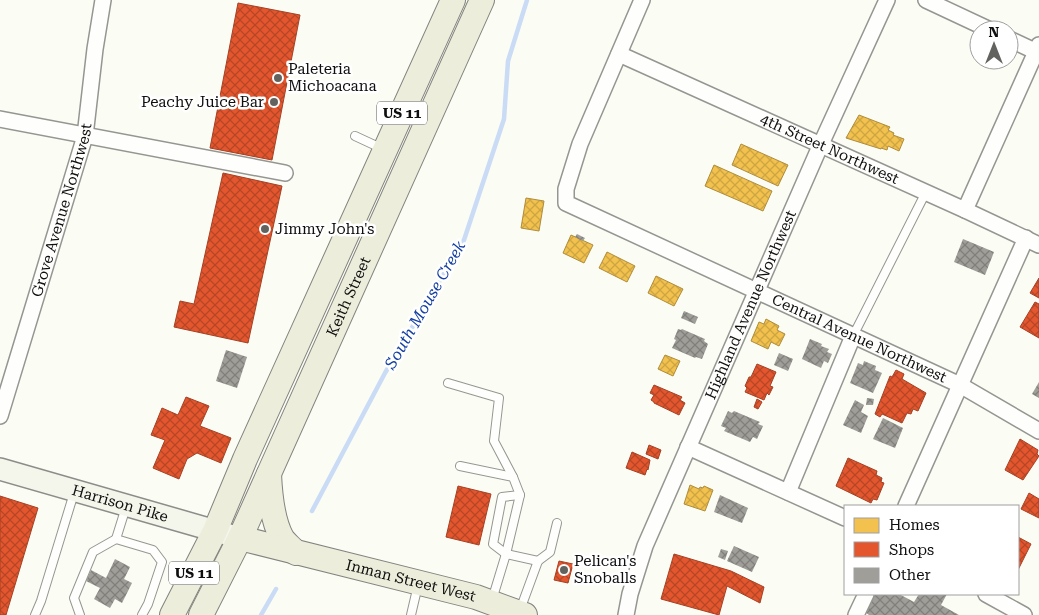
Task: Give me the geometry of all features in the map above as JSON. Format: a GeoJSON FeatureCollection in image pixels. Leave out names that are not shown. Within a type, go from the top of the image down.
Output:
{"type":"FeatureCollection","features":[{"type":"Feature","properties":{"kind":"main road","name":"Keith Street"},"geometry":{"type":"LineString","coordinates":[[215,531],[245,460],[453,0]]}},
{"type":"Feature","properties":{"kind":"main road","name":"Keith Street"},"geometry":{"type":"LineString","coordinates":[[240,538],[482,0]]}},
{"type":"Feature","properties":{"kind":"main road"},"geometry":{"type":"LineString","coordinates":[[386,150],[409,160]]}},
{"type":"Feature","properties":{"kind":"main road","name":"Harrison Pike"},"geometry":{"type":"LineString","coordinates":[[0,469],[240,538]]}},
{"type":"Feature","properties":{"kind":"main road"},"geometry":{"type":"LineString","coordinates":[[269,473],[270,497],[282,538],[296,553]]}},
{"type":"Feature","properties":{"kind":"main road","name":"US 11"},"geometry":{"type":"LineString","coordinates":[[172,615],[215,531]]}},
{"type":"Feature","properties":{"kind":"main road","name":"US 11"},"geometry":{"type":"LineString","coordinates":[[201,615],[240,538]]}},
{"type":"Feature","properties":{"kind":"main road","name":"Inman Street West"},"geometry":{"type":"LineString","coordinates":[[240,538],[419,582],[491,602],[522,614]]}},
{"type":"Feature","properties":{"kind":"street","name":"Grove Avenue Northwest"},"geometry":{"type":"LineString","coordinates":[[0,416],[86,136],[95,48],[103,0]]}},
{"type":"Feature","properties":{"kind":"street"},"geometry":{"type":"LineString","coordinates":[[619,54],[642,0]]}},
{"type":"Feature","properties":{"kind":"street","name":"Highland Avenue Northwest"},"geometry":{"type":"LineString","coordinates":[[626,615],[630,594],[645,546],[821,144],[887,0]]}},
{"type":"Feature","properties":{"kind":"street"},"geometry":{"type":"LineString","coordinates":[[926,0],[969,20]]}},
{"type":"Feature","properties":{"kind":"street"},"geometry":{"type":"LineString","coordinates":[[966,210],[1038,50],[1019,43]]}},
{"type":"Feature","properties":{"kind":"street","name":"4th Street Northwest"},"geometry":{"type":"LineString","coordinates":[[619,54],[966,210],[1032,242]]}},
{"type":"Feature","properties":{"kind":"street","name":"Central Avenue Northwest"},"geometry":{"type":"LineString","coordinates":[[619,54],[580,144],[566,189],[566,203],[960,385],[1039,432]]}},
{"type":"Feature","properties":{"kind":"street"},"geometry":{"type":"LineString","coordinates":[[0,119],[284,173]]}},
{"type":"Feature","properties":{"kind":"street"},"geometry":{"type":"LineString","coordinates":[[906,505],[960,385],[1032,242]]}},
{"type":"Feature","properties":{"kind":"street"},"geometry":{"type":"LineString","coordinates":[[788,492],[853,336]]}},
{"type":"Feature","properties":{"kind":"street"},"geometry":{"type":"LineString","coordinates":[[688,447],[788,492],[803,503],[844,518]]}},
{"type":"Feature","properties":{"kind":"street"},"geometry":{"type":"LineString","coordinates":[[856,615],[866,595]]}},
{"type":"Feature","properties":{"kind":"street"},"geometry":{"type":"LineString","coordinates":[[988,595],[1024,615]]}},
{"type":"Feature","properties":{"kind":"lane"},"geometry":{"type":"LineString","coordinates":[[355,136],[386,150]]}},
{"type":"Feature","properties":{"kind":"lane"},"geometry":{"type":"LineString","coordinates":[[853,336],[926,192]]}},
{"type":"Feature","properties":{"kind":"lane"},"geometry":{"type":"LineString","coordinates":[[448,383],[498,398],[494,441],[513,477],[520,495],[506,554],[491,602]]}},
{"type":"Feature","properties":{"kind":"lane"},"geometry":{"type":"LineString","coordinates":[[460,466],[513,477]]}},
{"type":"Feature","properties":{"kind":"lane"},"geometry":{"type":"LineString","coordinates":[[35,615],[75,491]]}},
{"type":"Feature","properties":{"kind":"lane"},"geometry":{"type":"LineString","coordinates":[[520,495],[502,497],[492,544],[506,554],[538,561]]}},
{"type":"Feature","properties":{"kind":"lane"},"geometry":{"type":"LineString","coordinates":[[80,615],[74,598],[93,552],[116,539],[126,506]]}},
{"type":"Feature","properties":{"kind":"lane"},"geometry":{"type":"LineString","coordinates":[[522,614],[538,561],[550,552],[557,523]]}},
{"type":"Feature","properties":{"kind":"lane"},"geometry":{"type":"LineString","coordinates":[[116,539],[153,550],[162,562],[148,604],[142,615]]}},
{"type":"Feature","properties":{"kind":"lane"},"geometry":{"type":"LineString","coordinates":[[411,615],[419,582]]}},
{"type":"Feature","properties":{"kind":"building: Homes"},"geometry":{"type":"Polygon","coordinates":[[[859,115],[890,127],[888,130],[894,133],[893,135],[904,139],[899,151],[888,146],[887,150],[881,149],[846,138],[859,115]]]}},
{"type":"Feature","properties":{"kind":"building: Homes"},"geometry":{"type":"Polygon","coordinates":[[[741,144],[788,165],[778,186],[732,165],[741,144]]]}},
{"type":"Feature","properties":{"kind":"building: Homes"},"geometry":{"type":"Polygon","coordinates":[[[714,165],[772,191],[763,211],[705,186],[714,165]]]}},
{"type":"Feature","properties":{"kind":"building: Homes"},"geometry":{"type":"Polygon","coordinates":[[[526,198],[544,201],[539,231],[521,228],[526,198]]]}},
{"type":"Feature","properties":{"kind":"building: Homes"},"geometry":{"type":"Polygon","coordinates":[[[571,235],[593,245],[584,263],[563,253],[571,235]]]}},
{"type":"Feature","properties":{"kind":"building: Homes"},"geometry":{"type":"Polygon","coordinates":[[[607,252],[635,266],[627,282],[599,268],[607,252]]]}},
{"type":"Feature","properties":{"kind":"building: Homes"},"geometry":{"type":"Polygon","coordinates":[[[656,276],[683,289],[674,306],[648,293],[656,276]]]}},
{"type":"Feature","properties":{"kind":"building: Homes"},"geometry":{"type":"Polygon","coordinates":[[[766,319],[779,326],[777,330],[785,334],[779,346],[771,342],[768,349],[751,341],[759,322],[764,324],[766,319]]]}},
{"type":"Feature","properties":{"kind":"building: Homes"},"geometry":{"type":"Polygon","coordinates":[[[665,355],[680,361],[673,376],[658,369],[665,355]]]}},
{"type":"Feature","properties":{"kind":"building: Homes"},"geometry":{"type":"Polygon","coordinates":[[[690,485],[699,489],[704,486],[713,490],[705,511],[684,504],[690,485]]]}},
{"type":"Feature","properties":{"kind":"building: Shops"},"geometry":{"type":"Polygon","coordinates":[[[238,3],[300,15],[272,160],[210,148],[238,3]]]}},
{"type":"Feature","properties":{"kind":"building: Shops"},"geometry":{"type":"Polygon","coordinates":[[[223,173],[282,186],[248,343],[174,327],[180,301],[194,304],[223,173]]]}},
{"type":"Feature","properties":{"kind":"building: Shops"},"geometry":{"type":"Polygon","coordinates":[[[1039,278],[1039,298],[1030,293],[1039,278]]]}},
{"type":"Feature","properties":{"kind":"building: Shops"},"geometry":{"type":"Polygon","coordinates":[[[1035,302],[1039,304],[1039,338],[1020,327],[1035,302]]]}},
{"type":"Feature","properties":{"kind":"building: Shops"},"geometry":{"type":"Polygon","coordinates":[[[757,364],[776,372],[770,386],[773,387],[769,395],[767,393],[764,400],[745,392],[747,388],[745,386],[757,364]]]}},
{"type":"Feature","properties":{"kind":"building: Shops"},"geometry":{"type":"Polygon","coordinates":[[[896,370],[904,374],[902,379],[926,393],[918,411],[913,409],[911,414],[907,413],[902,423],[882,414],[880,417],[875,414],[890,376],[892,377],[896,370]]]}},
{"type":"Feature","properties":{"kind":"building: Shops"},"geometry":{"type":"Polygon","coordinates":[[[654,385],[682,397],[680,400],[685,403],[679,415],[651,400],[654,395],[650,393],[654,385]]]}},
{"type":"Feature","properties":{"kind":"building: Shops"},"geometry":{"type":"Polygon","coordinates":[[[186,397],[209,406],[200,426],[231,438],[221,463],[197,453],[187,459],[179,479],[153,468],[165,440],[151,435],[162,408],[178,415],[186,397]]]}},
{"type":"Feature","properties":{"kind":"building: Shops"},"geometry":{"type":"Polygon","coordinates":[[[757,399],[762,402],[758,409],[754,407],[757,399]]]}},
{"type":"Feature","properties":{"kind":"building: Shops"},"geometry":{"type":"Polygon","coordinates":[[[1020,439],[1038,450],[1037,454],[1039,456],[1023,480],[1005,470],[1020,439]]]}},
{"type":"Feature","properties":{"kind":"building: Shops"},"geometry":{"type":"Polygon","coordinates":[[[649,445],[661,450],[658,459],[646,454],[649,445]]]}},
{"type":"Feature","properties":{"kind":"building: Shops"},"geometry":{"type":"Polygon","coordinates":[[[632,452],[650,460],[645,475],[626,468],[632,452]]]}},
{"type":"Feature","properties":{"kind":"building: Shops"},"geometry":{"type":"Polygon","coordinates":[[[848,458],[877,471],[876,475],[882,478],[881,482],[884,483],[877,500],[873,499],[871,503],[836,486],[848,458]]]}},
{"type":"Feature","properties":{"kind":"building: Shops"},"geometry":{"type":"Polygon","coordinates":[[[458,486],[491,494],[479,545],[446,537],[458,486]]]}},
{"type":"Feature","properties":{"kind":"building: Shops"},"geometry":{"type":"Polygon","coordinates":[[[1029,493],[1039,499],[1039,518],[1021,509],[1029,493]]]}},
{"type":"Feature","properties":{"kind":"building: Shops"},"geometry":{"type":"Polygon","coordinates":[[[0,496],[38,508],[6,615],[0,615],[0,496]]]}},
{"type":"Feature","properties":{"kind":"building: Shops"},"geometry":{"type":"Polygon","coordinates":[[[1019,538],[1031,544],[1019,568],[1019,538]]]}},
{"type":"Feature","properties":{"kind":"building: Shops"},"geometry":{"type":"Polygon","coordinates":[[[674,554],[731,571],[764,587],[760,603],[727,586],[719,615],[661,599],[674,554]]]}},
{"type":"Feature","properties":{"kind":"building: Shops"},"geometry":{"type":"Polygon","coordinates":[[[559,561],[573,564],[568,583],[554,580],[559,561]]]}},
{"type":"Feature","properties":{"kind":"building: Other"},"geometry":{"type":"Polygon","coordinates":[[[577,234],[585,238],[583,241],[575,237],[577,234]]]}},
{"type":"Feature","properties":{"kind":"building: Other"},"geometry":{"type":"Polygon","coordinates":[[[963,239],[994,252],[985,275],[954,262],[963,239]]]}},
{"type":"Feature","properties":{"kind":"building: Other"},"geometry":{"type":"Polygon","coordinates":[[[684,311],[698,317],[695,324],[681,318],[684,311]]]}},
{"type":"Feature","properties":{"kind":"building: Other"},"geometry":{"type":"Polygon","coordinates":[[[678,329],[705,339],[704,341],[708,344],[702,359],[672,348],[678,329]]]}},
{"type":"Feature","properties":{"kind":"building: Other"},"geometry":{"type":"Polygon","coordinates":[[[810,339],[822,344],[821,346],[829,349],[827,352],[832,354],[828,363],[824,361],[821,368],[802,359],[810,339]]]}},
{"type":"Feature","properties":{"kind":"building: Other"},"geometry":{"type":"Polygon","coordinates":[[[226,350],[247,357],[237,388],[216,381],[226,350]]]}},
{"type":"Feature","properties":{"kind":"building: Other"},"geometry":{"type":"Polygon","coordinates":[[[779,353],[793,359],[788,371],[774,365],[779,353]]]}},
{"type":"Feature","properties":{"kind":"building: Other"},"geometry":{"type":"Polygon","coordinates":[[[864,361],[876,366],[875,370],[882,373],[873,393],[850,383],[858,363],[863,365],[864,361]]]}},
{"type":"Feature","properties":{"kind":"building: Other"},"geometry":{"type":"Polygon","coordinates":[[[1039,382],[1039,398],[1032,394],[1039,382]]]}},
{"type":"Feature","properties":{"kind":"building: Other"},"geometry":{"type":"Polygon","coordinates":[[[867,398],[874,399],[873,405],[866,405],[867,398]]]}},
{"type":"Feature","properties":{"kind":"building: Other"},"geometry":{"type":"Polygon","coordinates":[[[855,400],[864,405],[861,412],[868,416],[861,433],[843,425],[855,400]]]}},
{"type":"Feature","properties":{"kind":"building: Other"},"geometry":{"type":"Polygon","coordinates":[[[728,411],[732,413],[734,411],[760,422],[758,424],[763,426],[757,439],[753,437],[750,442],[724,431],[726,428],[721,426],[728,411]]]}},
{"type":"Feature","properties":{"kind":"building: Other"},"geometry":{"type":"Polygon","coordinates":[[[883,418],[903,428],[895,448],[873,439],[883,418]]]}},
{"type":"Feature","properties":{"kind":"building: Other"},"geometry":{"type":"Polygon","coordinates":[[[720,495],[748,508],[742,523],[714,512],[720,495]]]}},
{"type":"Feature","properties":{"kind":"building: Other"},"geometry":{"type":"Polygon","coordinates":[[[734,546],[759,557],[752,572],[727,561],[734,546]]]}},
{"type":"Feature","properties":{"kind":"building: Other"},"geometry":{"type":"Polygon","coordinates":[[[721,549],[728,551],[725,560],[718,557],[721,549]]]}},
{"type":"Feature","properties":{"kind":"building: Other"},"geometry":{"type":"Polygon","coordinates":[[[115,559],[130,567],[124,579],[132,583],[122,603],[115,599],[110,608],[94,599],[100,588],[86,581],[91,570],[106,578],[115,559]]]}},
{"type":"Feature","properties":{"kind":"building: Other"},"geometry":{"type":"Polygon","coordinates":[[[874,595],[901,595],[914,602],[918,595],[946,595],[941,605],[959,615],[869,615],[865,612],[874,595]]]}},
{"type":"Feature","properties":{"kind":"waterway","name":"South Mouse Creek"},"geometry":{"type":"LineString","coordinates":[[312,511],[385,373],[464,240],[504,119],[508,61],[527,0]]}},
{"type":"Feature","properties":{"kind":"waterway","name":"South Mouse Creek"},"geometry":{"type":"LineString","coordinates":[[261,615],[276,589]]}},
{"type":"Feature","properties":{"kind":"place","name":"Paleteria Michoacana"},"geometry":{"type":"Point","coordinates":[278,78]}},
{"type":"Feature","properties":{"kind":"place","name":"Peachy Juice Bar"},"geometry":{"type":"Point","coordinates":[274,102]}},
{"type":"Feature","properties":{"kind":"place","name":"Jimmy John's"},"geometry":{"type":"Point","coordinates":[265,229]}},
{"type":"Feature","properties":{"kind":"place","name":"Pelican's Snoballs"},"geometry":{"type":"Point","coordinates":[564,570]}}]}
